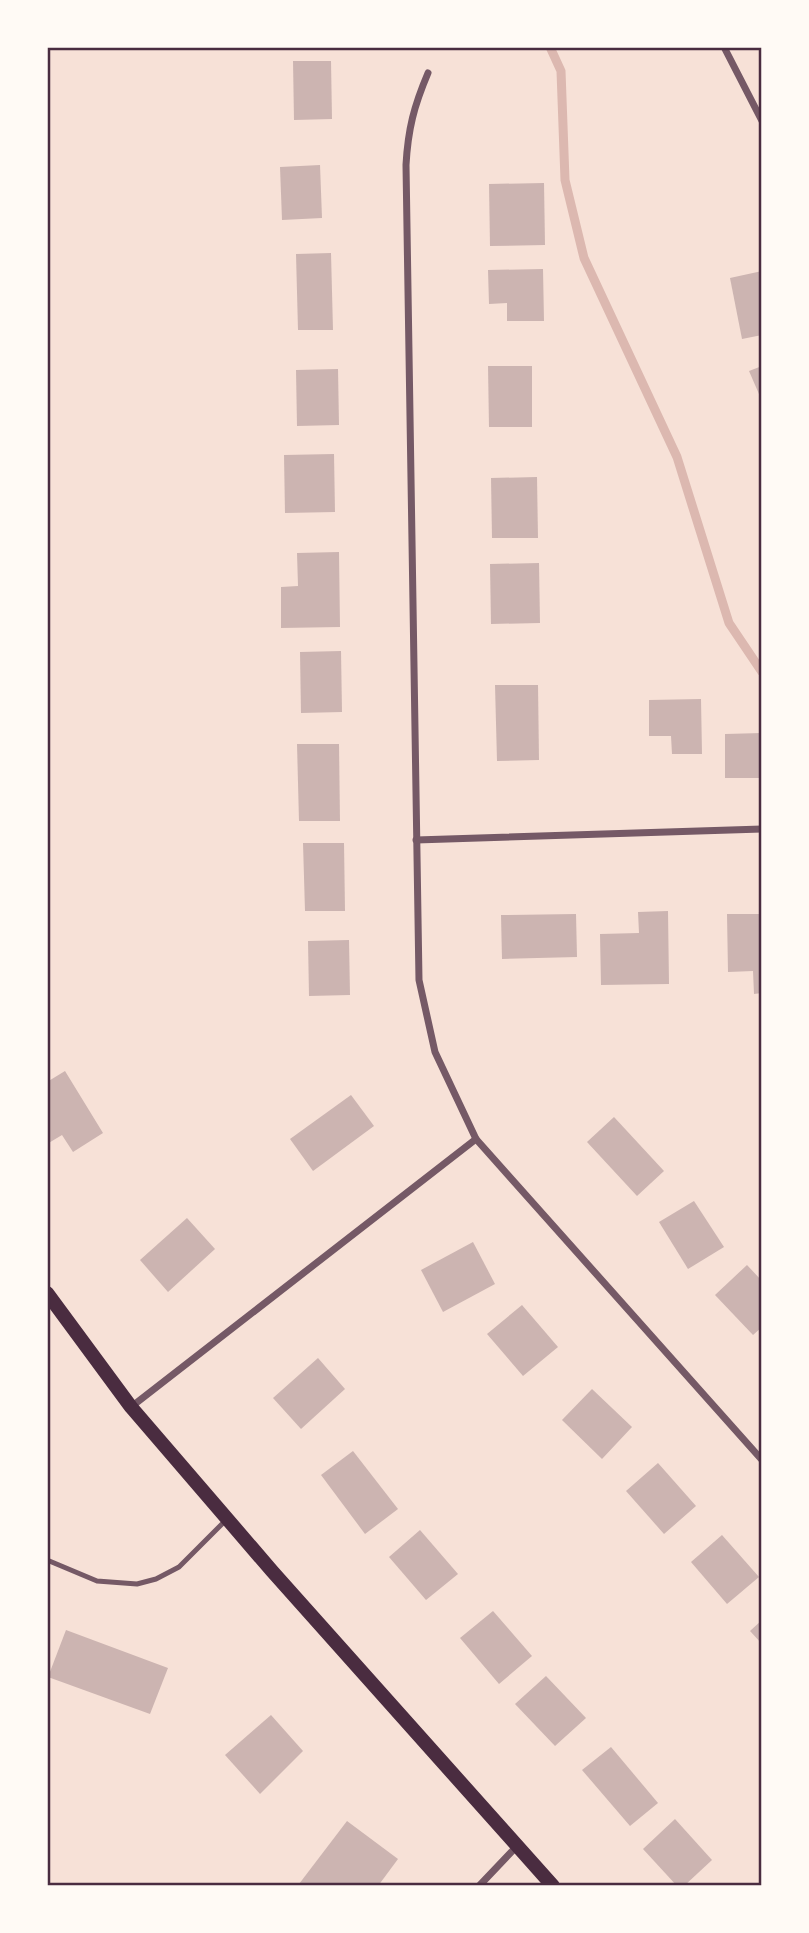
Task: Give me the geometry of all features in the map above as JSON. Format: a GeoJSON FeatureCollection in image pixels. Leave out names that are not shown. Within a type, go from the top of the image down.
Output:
{"type":"FeatureCollection","features":[{"type":"Feature","properties":{"kind":"main road"},"geometry":{"type":"LineString","coordinates":[[47,1293],[131,1407],[272,1571],[553,1886]]}},
{"type":"Feature","properties":{"kind":"street"},"geometry":{"type":"LineString","coordinates":[[724,47],[762,121]]}},
{"type":"Feature","properties":{"kind":"street"},"geometry":{"type":"LineString","coordinates":[[428,73],[415,103],[408,136],[406,165],[419,980],[435,1052],[475,1139],[762,1460]]}},
{"type":"Feature","properties":{"kind":"street"},"geometry":{"type":"LineString","coordinates":[[416,840],[762,829]]}},
{"type":"Feature","properties":{"kind":"street"},"geometry":{"type":"LineString","coordinates":[[131,1407],[475,1139]]}},
{"type":"Feature","properties":{"kind":"street"},"geometry":{"type":"LineString","coordinates":[[480,1886],[517,1845]]}},
{"type":"Feature","properties":{"kind":"lane"},"geometry":{"type":"LineString","coordinates":[[47,1560],[97,1581],[137,1584],[179,1567],[228,1518]]}},
{"type":"Feature","properties":{"kind":"building"},"geometry":{"type":"Polygon","coordinates":[[[293,61],[331,61],[332,119],[294,120],[293,61]]]}},
{"type":"Feature","properties":{"kind":"building"},"geometry":{"type":"Polygon","coordinates":[[[320,165],[322,218],[282,220],[280,167],[320,165]]]}},
{"type":"Feature","properties":{"kind":"building"},"geometry":{"type":"Polygon","coordinates":[[[544,183],[545,245],[490,246],[489,184],[544,183]]]}},
{"type":"Feature","properties":{"kind":"building"},"geometry":{"type":"Polygon","coordinates":[[[331,253],[333,330],[298,330],[296,254],[331,253]]]}},
{"type":"Feature","properties":{"kind":"building"},"geometry":{"type":"Polygon","coordinates":[[[543,269],[544,321],[507,321],[507,303],[489,304],[488,270],[543,269]]]}},
{"type":"Feature","properties":{"kind":"building"},"geometry":{"type":"Polygon","coordinates":[[[762,271],[762,335],[742,339],[730,278],[762,271]]]}},
{"type":"Feature","properties":{"kind":"building"},"geometry":{"type":"Polygon","coordinates":[[[488,366],[532,366],[532,427],[489,427],[488,366]]]}},
{"type":"Feature","properties":{"kind":"building"},"geometry":{"type":"Polygon","coordinates":[[[762,366],[762,401],[749,371],[762,366]]]}},
{"type":"Feature","properties":{"kind":"building"},"geometry":{"type":"Polygon","coordinates":[[[338,369],[339,425],[297,426],[296,370],[338,369]]]}},
{"type":"Feature","properties":{"kind":"building"},"geometry":{"type":"Polygon","coordinates":[[[334,454],[335,512],[285,513],[284,455],[334,454]]]}},
{"type":"Feature","properties":{"kind":"building"},"geometry":{"type":"Polygon","coordinates":[[[537,477],[538,538],[492,538],[491,478],[537,477]]]}},
{"type":"Feature","properties":{"kind":"building"},"geometry":{"type":"Polygon","coordinates":[[[339,552],[340,627],[281,628],[281,587],[298,586],[297,553],[339,552]]]}},
{"type":"Feature","properties":{"kind":"building"},"geometry":{"type":"Polygon","coordinates":[[[539,563],[540,623],[491,624],[490,564],[539,563]]]}},
{"type":"Feature","properties":{"kind":"building"},"geometry":{"type":"Polygon","coordinates":[[[341,651],[342,712],[301,713],[300,652],[341,651]]]}},
{"type":"Feature","properties":{"kind":"building"},"geometry":{"type":"Polygon","coordinates":[[[495,685],[538,685],[539,760],[497,761],[495,685]]]}},
{"type":"Feature","properties":{"kind":"building"},"geometry":{"type":"Polygon","coordinates":[[[701,699],[702,754],[672,754],[671,736],[649,736],[649,700],[701,699]]]}},
{"type":"Feature","properties":{"kind":"building"},"geometry":{"type":"Polygon","coordinates":[[[762,733],[762,778],[725,778],[725,734],[762,733]]]}},
{"type":"Feature","properties":{"kind":"building"},"geometry":{"type":"Polygon","coordinates":[[[297,744],[339,744],[340,821],[299,821],[297,744]]]}},
{"type":"Feature","properties":{"kind":"building"},"geometry":{"type":"Polygon","coordinates":[[[303,843],[344,843],[345,911],[305,911],[303,843]]]}},
{"type":"Feature","properties":{"kind":"building"},"geometry":{"type":"Polygon","coordinates":[[[668,911],[669,984],[601,985],[600,934],[639,933],[638,912],[668,911]]]}},
{"type":"Feature","properties":{"kind":"building"},"geometry":{"type":"Polygon","coordinates":[[[576,914],[577,957],[502,959],[501,915],[576,914]]]}},
{"type":"Feature","properties":{"kind":"building"},"geometry":{"type":"Polygon","coordinates":[[[727,914],[762,914],[762,993],[754,994],[753,971],[728,972],[727,914]]]}},
{"type":"Feature","properties":{"kind":"building"},"geometry":{"type":"Polygon","coordinates":[[[349,940],[350,995],[309,996],[308,941],[349,940]]]}},
{"type":"Feature","properties":{"kind":"building"},"geometry":{"type":"Polygon","coordinates":[[[65,1071],[103,1133],[73,1152],[62,1135],[47,1144],[47,1082],[65,1071]]]}},
{"type":"Feature","properties":{"kind":"building"},"geometry":{"type":"Polygon","coordinates":[[[351,1095],[374,1126],[313,1171],[290,1139],[351,1095]]]}},
{"type":"Feature","properties":{"kind":"building"},"geometry":{"type":"Polygon","coordinates":[[[614,1117],[664,1171],[637,1196],[587,1142],[614,1117]]]}},
{"type":"Feature","properties":{"kind":"building"},"geometry":{"type":"Polygon","coordinates":[[[694,1201],[724,1247],[688,1269],[659,1222],[694,1201]]]}},
{"type":"Feature","properties":{"kind":"building"},"geometry":{"type":"Polygon","coordinates":[[[187,1218],[215,1249],[168,1292],[140,1260],[187,1218]]]}},
{"type":"Feature","properties":{"kind":"building"},"geometry":{"type":"Polygon","coordinates":[[[473,1242],[495,1284],[443,1312],[421,1270],[473,1242]]]}},
{"type":"Feature","properties":{"kind":"building"},"geometry":{"type":"Polygon","coordinates":[[[747,1265],[762,1281],[762,1327],[753,1335],[715,1295],[747,1265]]]}},
{"type":"Feature","properties":{"kind":"building"},"geometry":{"type":"Polygon","coordinates":[[[522,1305],[558,1347],[523,1376],[487,1334],[522,1305]]]}},
{"type":"Feature","properties":{"kind":"building"},"geometry":{"type":"Polygon","coordinates":[[[318,1358],[345,1389],[301,1429],[273,1398],[318,1358]]]}},
{"type":"Feature","properties":{"kind":"building"},"geometry":{"type":"Polygon","coordinates":[[[592,1389],[632,1427],[602,1459],[562,1420],[592,1389]]]}},
{"type":"Feature","properties":{"kind":"building"},"geometry":{"type":"Polygon","coordinates":[[[353,1451],[398,1509],[365,1534],[321,1475],[353,1451]]]}},
{"type":"Feature","properties":{"kind":"building"},"geometry":{"type":"Polygon","coordinates":[[[658,1463],[696,1506],[664,1534],[626,1491],[658,1463]]]}},
{"type":"Feature","properties":{"kind":"building"},"geometry":{"type":"Polygon","coordinates":[[[420,1530],[458,1574],[426,1600],[389,1557],[420,1530]]]}},
{"type":"Feature","properties":{"kind":"building"},"geometry":{"type":"Polygon","coordinates":[[[722,1535],[759,1577],[727,1604],[691,1562],[722,1535]]]}},
{"type":"Feature","properties":{"kind":"building"},"geometry":{"type":"Polygon","coordinates":[[[493,1611],[532,1656],[499,1684],[460,1638],[493,1611]]]}},
{"type":"Feature","properties":{"kind":"building"},"geometry":{"type":"Polygon","coordinates":[[[762,1620],[762,1644],[750,1631],[762,1620]]]}},
{"type":"Feature","properties":{"kind":"building"},"geometry":{"type":"Polygon","coordinates":[[[66,1630],[168,1668],[150,1714],[48,1677],[66,1630]]]}},
{"type":"Feature","properties":{"kind":"building"},"geometry":{"type":"Polygon","coordinates":[[[546,1676],[586,1718],[555,1746],[515,1704],[546,1676]]]}},
{"type":"Feature","properties":{"kind":"building"},"geometry":{"type":"Polygon","coordinates":[[[271,1715],[303,1751],[260,1794],[225,1755],[271,1715]]]}},
{"type":"Feature","properties":{"kind":"building"},"geometry":{"type":"Polygon","coordinates":[[[611,1747],[658,1803],[630,1826],[582,1770],[611,1747]]]}},
{"type":"Feature","properties":{"kind":"building"},"geometry":{"type":"Polygon","coordinates":[[[675,1819],[712,1860],[684,1886],[677,1886],[643,1849],[675,1819]]]}},
{"type":"Feature","properties":{"kind":"building"},"geometry":{"type":"Polygon","coordinates":[[[347,1821],[398,1859],[378,1886],[299,1884],[347,1821]]]}},
{"type":"Feature","properties":{"kind":"waterway"},"geometry":{"type":"LineString","coordinates":[[550,47],[561,71],[565,180],[584,258],[677,457],[729,623],[762,672]]}}]}
